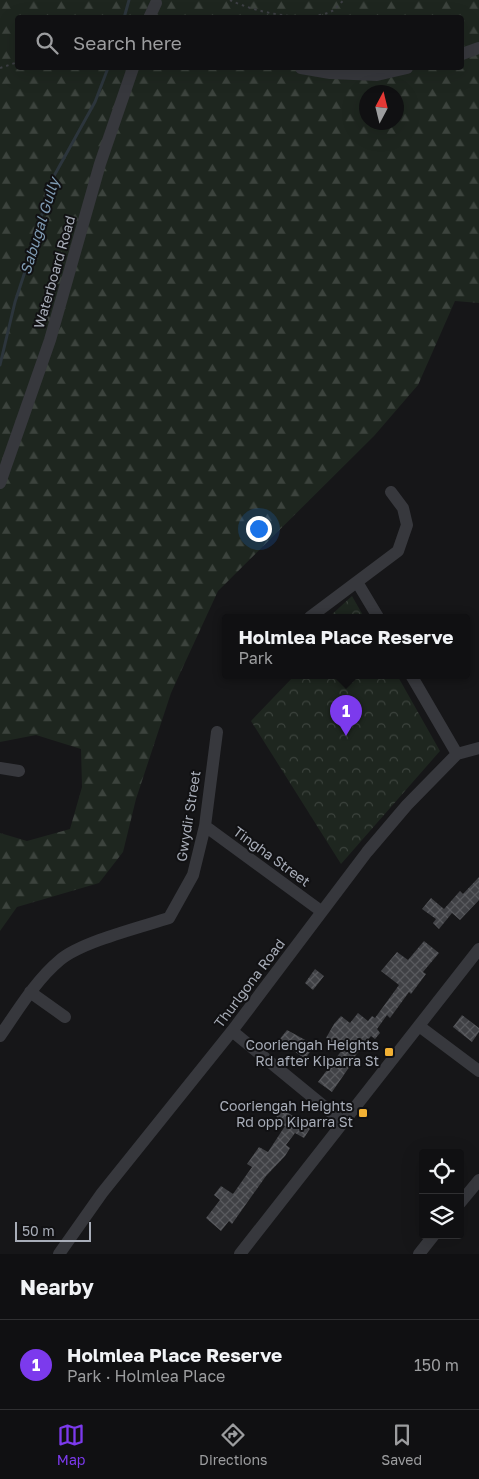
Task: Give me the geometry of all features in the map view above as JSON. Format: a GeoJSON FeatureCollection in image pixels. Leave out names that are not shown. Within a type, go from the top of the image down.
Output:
{"type":"FeatureCollection","features":[{"type":"Feature","properties":{"kind":"street"},"geometry":{"type":"LineString","coordinates":[[150,15],[156,3]]}},
{"type":"Feature","properties":{"kind":"street"},"geometry":{"type":"LineString","coordinates":[[464,53],[479,48]]}},
{"type":"Feature","properties":{"kind":"street","name":"Waterboard Road"},"geometry":{"type":"LineString","coordinates":[[0,483],[50,340],[100,164],[132,70]]}},
{"type":"Feature","properties":{"kind":"street"},"geometry":{"type":"LineString","coordinates":[[313,70],[330,73],[377,75],[398,70]]}},
{"type":"Feature","properties":{"kind":"street"},"geometry":{"type":"LineString","coordinates":[[314,614],[398,551],[406,524],[403,508],[391,492]]}},
{"type":"Feature","properties":{"kind":"street"},"geometry":{"type":"LineString","coordinates":[[357,582],[376,614]]}},
{"type":"Feature","properties":{"kind":"street"},"geometry":{"type":"LineString","coordinates":[[413,679],[457,754],[479,748]]}},
{"type":"Feature","properties":{"kind":"street","name":"Gwydir Street"},"geometry":{"type":"LineString","coordinates":[[0,1036],[30,992],[61,959],[97,941],[168,918],[193,875],[205,826],[217,732]]}},
{"type":"Feature","properties":{"kind":"street","name":"Thurlgona Road"},"geometry":{"type":"LineString","coordinates":[[59,1254],[102,1193],[232,1031],[321,911],[407,805],[457,754]]}},
{"type":"Feature","properties":{"kind":"street"},"geometry":{"type":"LineString","coordinates":[[0,768],[19,771]]}},
{"type":"Feature","properties":{"kind":"street","name":"Tingha Street"},"geometry":{"type":"LineString","coordinates":[[205,826],[321,911]]}},
{"type":"Feature","properties":{"kind":"street"},"geometry":{"type":"LineString","coordinates":[[240,1254],[479,949]]}},
{"type":"Feature","properties":{"kind":"street"},"geometry":{"type":"LineString","coordinates":[[30,992],[65,1017]]}},
{"type":"Feature","properties":{"kind":"street"},"geometry":{"type":"LineString","coordinates":[[419,1026],[479,1071]]}},
{"type":"Feature","properties":{"kind":"street"},"geometry":{"type":"LineString","coordinates":[[232,1031],[344,1122]]}},
{"type":"Feature","properties":{"kind":"street"},"geometry":{"type":"LineString","coordinates":[[464,1198],[479,1180]]}},
{"type":"Feature","properties":{"kind":"street"},"geometry":{"type":"LineString","coordinates":[[419,1254],[431,1239]]}},
{"type":"Feature","properties":{"kind":"path"},"geometry":{"type":"LineString","coordinates":[[230,0],[268,13],[284,15]]}},
{"type":"Feature","properties":{"kind":"path"},"geometry":{"type":"LineString","coordinates":[[311,15],[332,11],[344,0]]}},
{"type":"Feature","properties":{"kind":"path"},"geometry":{"type":"LineString","coordinates":[[0,68],[15,63]]}},
{"type":"Feature","properties":{"kind":"green space"},"geometry":{"type":"Polygon","coordinates":[[[0,0],[479,0],[479,303],[455,301],[418,385],[374,436],[218,591],[171,693],[136,799],[123,852],[99,883],[17,907],[0,931],[0,833],[27,841],[70,829],[82,787],[81,749],[36,735],[0,742],[0,0]]]}},
{"type":"Feature","properties":{"kind":"green space"},"geometry":{"type":"Polygon","coordinates":[[[352,596],[362,614],[332,614],[352,596]]]}},
{"type":"Feature","properties":{"kind":"green space"},"geometry":{"type":"Polygon","coordinates":[[[291,679],[399,679],[440,751],[341,864],[251,721],[291,679]]]}},
{"type":"Feature","properties":{"kind":"building"},"geometry":{"type":"Polygon","coordinates":[[[479,877],[479,900],[460,920],[452,913],[439,929],[433,923],[436,919],[422,909],[431,898],[444,909],[460,891],[463,894],[479,877]]]}},
{"type":"Feature","properties":{"kind":"building"},"geometry":{"type":"Polygon","coordinates":[[[424,941],[439,953],[423,972],[426,974],[411,994],[409,992],[390,1018],[387,1015],[377,1029],[380,1033],[375,1039],[371,1036],[348,1065],[350,1066],[332,1092],[318,1082],[342,1050],[326,1038],[334,1024],[341,1016],[350,1023],[358,1013],[368,1021],[372,1016],[375,1018],[399,985],[381,971],[397,952],[408,960],[424,941]]]}},
{"type":"Feature","properties":{"kind":"building"},"geometry":{"type":"Polygon","coordinates":[[[315,969],[324,976],[313,990],[305,983],[315,969]]]}},
{"type":"Feature","properties":{"kind":"building"},"geometry":{"type":"Polygon","coordinates":[[[462,1015],[479,1028],[479,1032],[472,1042],[453,1027],[462,1015]]]}},
{"type":"Feature","properties":{"kind":"building"},"geometry":{"type":"Polygon","coordinates":[[[287,1030],[309,1042],[306,1045],[312,1049],[305,1059],[279,1040],[287,1030]]]}},
{"type":"Feature","properties":{"kind":"building"},"geometry":{"type":"Polygon","coordinates":[[[282,1109],[311,1127],[304,1138],[295,1133],[286,1145],[290,1148],[285,1156],[266,1176],[232,1224],[229,1221],[221,1231],[206,1218],[220,1200],[214,1195],[221,1186],[233,1194],[252,1167],[247,1164],[259,1147],[268,1152],[285,1126],[275,1119],[282,1109]]]}},
{"type":"Feature","properties":{"kind":"waterway","name":"Sabugal Gully"},"geometry":{"type":"LineString","coordinates":[[125,15],[129,0]]}},
{"type":"Feature","properties":{"kind":"waterway","name":"Sabugal Gully"},"geometry":{"type":"LineString","coordinates":[[0,365],[15,302],[37,235],[49,185],[95,102],[107,70]]}},
{"type":"Feature","properties":{"kind":"place","name":"Holmlea Place Reserve"},"geometry":{"type":"Point","coordinates":[346,736]}},
{"type":"Feature","properties":{"kind":"place","name":"Cooriengah Heights Rd after Kiparra St"},"geometry":{"type":"Point","coordinates":[389,1052]}},
{"type":"Feature","properties":{"kind":"place","name":"Cooriengah Heights Rd opp Kiparra St"},"geometry":{"type":"Point","coordinates":[363,1113]}}]}
